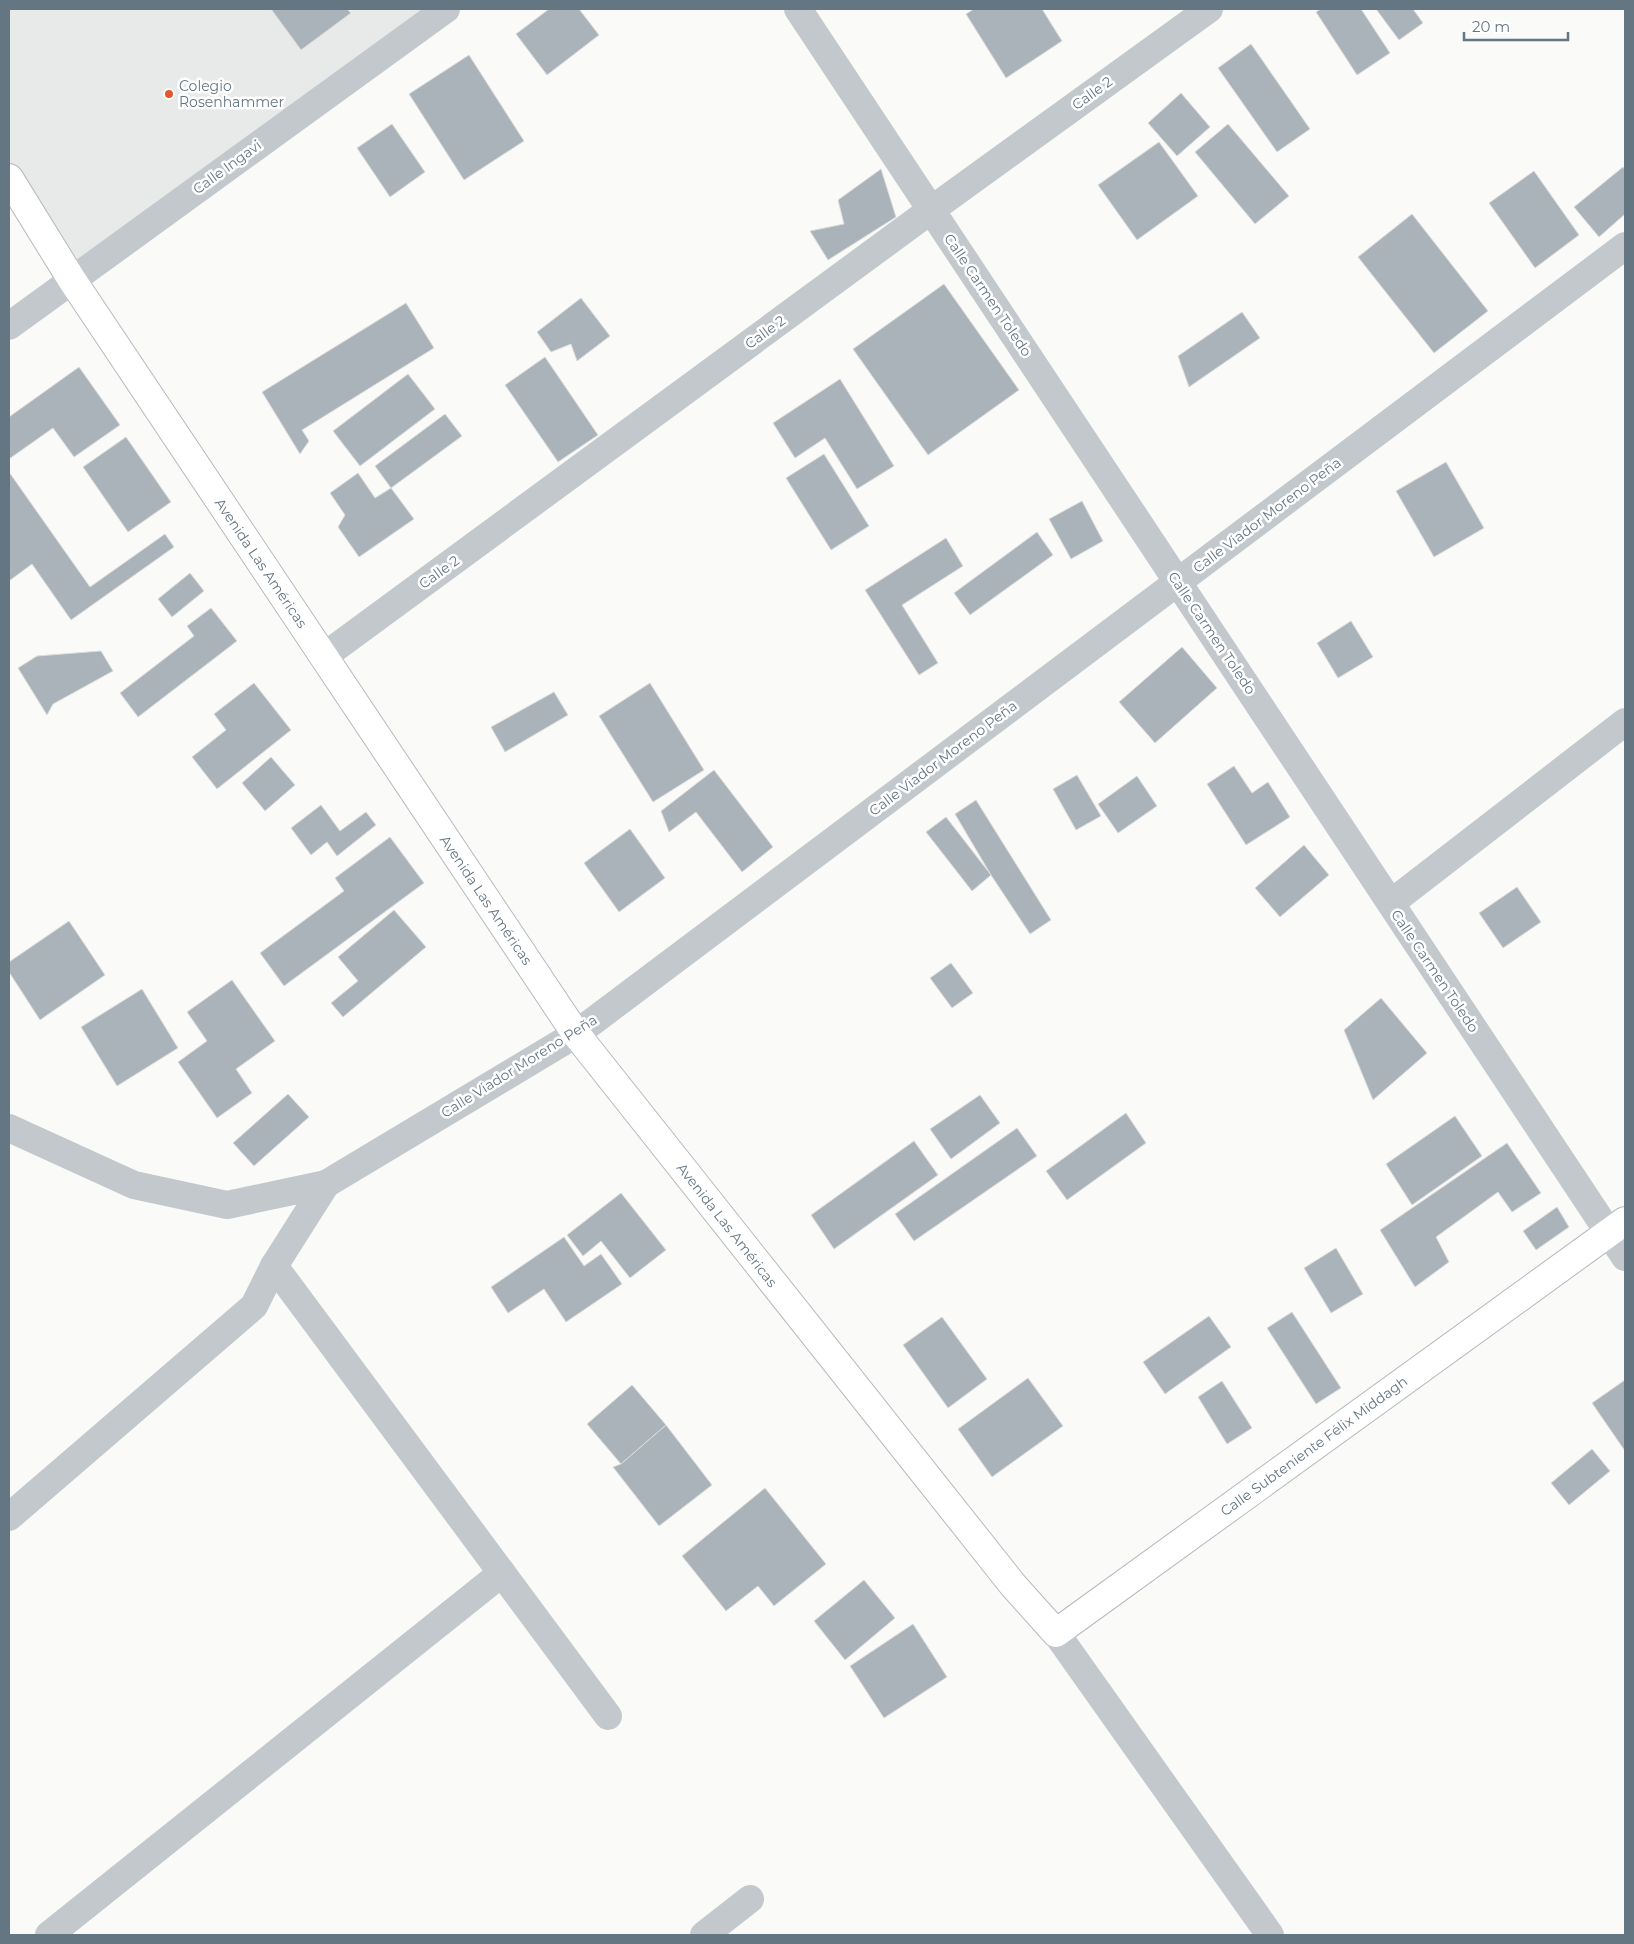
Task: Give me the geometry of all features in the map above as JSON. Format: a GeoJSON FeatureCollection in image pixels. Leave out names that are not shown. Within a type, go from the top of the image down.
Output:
{"type":"FeatureCollection","features":[{"type":"Feature","properties":{"kind":"main road","name":"Avenida Las Américas"},"geometry":{"type":"LineString","coordinates":[[9,178],[72,280],[576,1034],[1013,1585],[1056,1633]]}},
{"type":"Feature","properties":{"kind":"main road","name":"Calle Subteniente Félix Middagh"},"geometry":{"type":"LineString","coordinates":[[1056,1633],[1617,1227]]}},
{"type":"Feature","properties":{"kind":"street","name":"Calle Ingavi"},"geometry":{"type":"LineString","coordinates":[[9,326],[446,9]]}},
{"type":"Feature","properties":{"kind":"street","name":"Calle Carmen Toledo"},"geometry":{"type":"LineString","coordinates":[[798,9],[1391,903],[1617,1227],[1625,1257]]}},
{"type":"Feature","properties":{"kind":"street","name":"Calle 2"},"geometry":{"type":"LineString","coordinates":[[323,657],[931,210],[1209,9]]}},
{"type":"Feature","properties":{"kind":"street","name":"Calle Viador Moreno Peña"},"geometry":{"type":"LineString","coordinates":[[9,1128],[134,1185],[227,1205],[326,1184],[576,1034],[1178,582],[1623,252]]}},
{"type":"Feature","properties":{"kind":"street"},"geometry":{"type":"LineString","coordinates":[[1391,903],[1625,722]]}},
{"type":"Feature","properties":{"kind":"street"},"geometry":{"type":"LineString","coordinates":[[9,1517],[254,1306],[274,1266],[326,1184]]}},
{"type":"Feature","properties":{"kind":"street"},"geometry":{"type":"LineString","coordinates":[[274,1266],[608,1716]]}},
{"type":"Feature","properties":{"kind":"street"},"geometry":{"type":"LineString","coordinates":[[49,1935],[502,1573]]}},
{"type":"Feature","properties":{"kind":"street"},"geometry":{"type":"LineString","coordinates":[[1056,1633],[1270,1935]]}},
{"type":"Feature","properties":{"kind":"street"},"geometry":{"type":"LineString","coordinates":[[704,1935],[750,1899]]}},
{"type":"Feature","properties":{"kind":"shaded area","name":"Colegio Rosenhammer"},"geometry":{"type":"Polygon","coordinates":[[[9,9],[446,9],[72,280],[9,178],[9,9]]]}},
{"type":"Feature","properties":{"kind":"building"},"geometry":{"type":"Polygon","coordinates":[[[271,9],[347,9],[351,13],[301,50],[271,9]]]}},
{"type":"Feature","properties":{"kind":"building"},"geometry":{"type":"Polygon","coordinates":[[[549,9],[579,9],[599,35],[547,75],[516,34],[549,9]]]}},
{"type":"Feature","properties":{"kind":"building"},"geometry":{"type":"Polygon","coordinates":[[[974,9],[1042,9],[1062,41],[1006,78],[966,14],[974,9]]]}},
{"type":"Feature","properties":{"kind":"building"},"geometry":{"type":"Polygon","coordinates":[[[1321,9],[1361,9],[1390,53],[1357,75],[1316,12],[1321,9]]]}},
{"type":"Feature","properties":{"kind":"building"},"geometry":{"type":"Polygon","coordinates":[[[1376,9],[1413,9],[1423,23],[1399,40],[1376,9]]]}},
{"type":"Feature","properties":{"kind":"building"},"geometry":{"type":"Polygon","coordinates":[[[1251,44],[1310,129],[1277,152],[1218,68],[1251,44]]]}},
{"type":"Feature","properties":{"kind":"building"},"geometry":{"type":"Polygon","coordinates":[[[469,55],[524,141],[464,180],[409,94],[469,55]]]}},
{"type":"Feature","properties":{"kind":"building"},"geometry":{"type":"Polygon","coordinates":[[[1181,93],[1210,127],[1177,156],[1148,123],[1181,93]]]}},
{"type":"Feature","properties":{"kind":"building"},"geometry":{"type":"Polygon","coordinates":[[[392,124],[425,172],[390,197],[357,148],[392,124]]]}},
{"type":"Feature","properties":{"kind":"building"},"geometry":{"type":"Polygon","coordinates":[[[1228,124],[1289,196],[1255,224],[1195,152],[1228,124]]]}},
{"type":"Feature","properties":{"kind":"building"},"geometry":{"type":"Polygon","coordinates":[[[1159,142],[1198,196],[1137,240],[1098,185],[1159,142]]]}},
{"type":"Feature","properties":{"kind":"building"},"geometry":{"type":"Polygon","coordinates":[[[1623,167],[1625,170],[1625,214],[1599,237],[1574,207],[1623,167]]]}},
{"type":"Feature","properties":{"kind":"building"},"geometry":{"type":"Polygon","coordinates":[[[881,169],[896,217],[828,260],[810,231],[844,224],[838,200],[881,169]]]}},
{"type":"Feature","properties":{"kind":"building"},"geometry":{"type":"Polygon","coordinates":[[[1534,171],[1579,235],[1535,268],[1489,203],[1534,171]]]}},
{"type":"Feature","properties":{"kind":"building"},"geometry":{"type":"Polygon","coordinates":[[[1412,214],[1488,311],[1434,353],[1358,257],[1412,214]]]}},
{"type":"Feature","properties":{"kind":"building"},"geometry":{"type":"Polygon","coordinates":[[[944,284],[1019,390],[928,455],[853,349],[944,284]]]}},
{"type":"Feature","properties":{"kind":"building"},"geometry":{"type":"Polygon","coordinates":[[[581,298],[610,336],[577,361],[571,344],[551,352],[537,332],[581,298]]]}},
{"type":"Feature","properties":{"kind":"building"},"geometry":{"type":"Polygon","coordinates":[[[406,303],[434,348],[302,430],[309,441],[300,454],[262,392],[406,303]]]}},
{"type":"Feature","properties":{"kind":"building"},"geometry":{"type":"Polygon","coordinates":[[[1242,312],[1260,338],[1189,387],[1178,356],[1242,312]]]}},
{"type":"Feature","properties":{"kind":"building"},"geometry":{"type":"Polygon","coordinates":[[[545,357],[598,435],[558,462],[505,385],[545,357]]]}},
{"type":"Feature","properties":{"kind":"building"},"geometry":{"type":"Polygon","coordinates":[[[79,367],[120,425],[74,457],[53,428],[9,459],[9,417],[79,367]]]}},
{"type":"Feature","properties":{"kind":"building"},"geometry":{"type":"Polygon","coordinates":[[[408,374],[435,409],[360,466],[333,431],[408,374]]]}},
{"type":"Feature","properties":{"kind":"building"},"geometry":{"type":"Polygon","coordinates":[[[840,379],[894,466],[857,489],[825,438],[795,458],[773,423],[840,379]]]}},
{"type":"Feature","properties":{"kind":"building"},"geometry":{"type":"Polygon","coordinates":[[[445,414],[462,436],[391,488],[375,466],[445,414]]]}},
{"type":"Feature","properties":{"kind":"building"},"geometry":{"type":"Polygon","coordinates":[[[126,437],[171,502],[128,532],[83,467],[126,437]]]}},
{"type":"Feature","properties":{"kind":"building"},"geometry":{"type":"Polygon","coordinates":[[[824,454],[869,526],[831,550],[786,478],[824,454]]]}},
{"type":"Feature","properties":{"kind":"building"},"geometry":{"type":"Polygon","coordinates":[[[1446,462],[1484,528],[1434,557],[1396,491],[1446,462]]]}},
{"type":"Feature","properties":{"kind":"building"},"geometry":{"type":"Polygon","coordinates":[[[9,472],[90,587],[165,534],[174,547],[71,620],[32,564],[9,581],[9,472]]]}},
{"type":"Feature","properties":{"kind":"building"},"geometry":{"type":"Polygon","coordinates":[[[358,473],[375,498],[391,488],[414,519],[359,557],[338,527],[345,515],[330,493],[358,473]]]}},
{"type":"Feature","properties":{"kind":"building"},"geometry":{"type":"Polygon","coordinates":[[[1082,501],[1103,541],[1071,559],[1049,519],[1082,501]]]}},
{"type":"Feature","properties":{"kind":"building"},"geometry":{"type":"Polygon","coordinates":[[[1037,532],[1053,555],[970,615],[954,593],[1037,532]]]}},
{"type":"Feature","properties":{"kind":"building"},"geometry":{"type":"Polygon","coordinates":[[[946,538],[963,566],[902,605],[938,663],[919,675],[865,590],[946,538]]]}},
{"type":"Feature","properties":{"kind":"building"},"geometry":{"type":"Polygon","coordinates":[[[190,573],[204,591],[172,617],[158,599],[190,573]]]}},
{"type":"Feature","properties":{"kind":"building"},"geometry":{"type":"Polygon","coordinates":[[[211,608],[237,641],[138,717],[120,693],[194,636],[187,626],[211,608]]]}},
{"type":"Feature","properties":{"kind":"building"},"geometry":{"type":"Polygon","coordinates":[[[1351,621],[1373,657],[1338,678],[1317,643],[1351,621]]]}},
{"type":"Feature","properties":{"kind":"building"},"geometry":{"type":"Polygon","coordinates":[[[1182,647],[1217,688],[1155,743],[1119,702],[1182,647]]]}},
{"type":"Feature","properties":{"kind":"building"},"geometry":{"type":"Polygon","coordinates":[[[101,651],[113,671],[53,704],[47,715],[18,668],[37,656],[101,651]]]}},
{"type":"Feature","properties":{"kind":"building"},"geometry":{"type":"Polygon","coordinates":[[[254,683],[291,730],[217,789],[192,757],[226,730],[214,714],[254,683]]]}},
{"type":"Feature","properties":{"kind":"building"},"geometry":{"type":"Polygon","coordinates":[[[650,683],[704,770],[653,802],[599,716],[650,683]]]}},
{"type":"Feature","properties":{"kind":"building"},"geometry":{"type":"Polygon","coordinates":[[[554,692],[568,715],[505,752],[491,727],[554,692]]]}},
{"type":"Feature","properties":{"kind":"building"},"geometry":{"type":"Polygon","coordinates":[[[271,757],[295,785],[265,811],[242,783],[271,757]]]}},
{"type":"Feature","properties":{"kind":"building"},"geometry":{"type":"Polygon","coordinates":[[[1234,766],[1252,793],[1268,782],[1290,817],[1246,845],[1207,784],[1234,766]]]}},
{"type":"Feature","properties":{"kind":"building"},"geometry":{"type":"Polygon","coordinates":[[[714,770],[773,847],[742,872],[696,812],[669,832],[661,811],[714,770]]]}},
{"type":"Feature","properties":{"kind":"building"},"geometry":{"type":"Polygon","coordinates":[[[1077,775],[1101,816],[1076,830],[1053,789],[1077,775]]]}},
{"type":"Feature","properties":{"kind":"building"},"geometry":{"type":"Polygon","coordinates":[[[1137,776],[1157,806],[1118,833],[1098,804],[1137,776]]]}},
{"type":"Feature","properties":{"kind":"building"},"geometry":{"type":"Polygon","coordinates":[[[976,800],[1051,920],[1030,934],[991,875],[955,814],[976,800]]]}},
{"type":"Feature","properties":{"kind":"building"},"geometry":{"type":"Polygon","coordinates":[[[321,805],[340,831],[366,812],[376,825],[337,856],[327,842],[311,855],[291,828],[321,805]]]}},
{"type":"Feature","properties":{"kind":"building"},"geometry":{"type":"Polygon","coordinates":[[[946,817],[991,875],[972,891],[926,832],[946,817]]]}},
{"type":"Feature","properties":{"kind":"building"},"geometry":{"type":"Polygon","coordinates":[[[630,829],[665,878],[619,912],[584,863],[630,829]]]}},
{"type":"Feature","properties":{"kind":"building"},"geometry":{"type":"Polygon","coordinates":[[[390,837],[424,883],[284,986],[260,953],[344,891],[335,878],[390,837]]]}},
{"type":"Feature","properties":{"kind":"building"},"geometry":{"type":"Polygon","coordinates":[[[1304,845],[1329,875],[1280,917],[1255,888],[1304,845]]]}},
{"type":"Feature","properties":{"kind":"building"},"geometry":{"type":"Polygon","coordinates":[[[1517,887],[1541,922],[1503,948],[1479,913],[1517,887]]]}},
{"type":"Feature","properties":{"kind":"building"},"geometry":{"type":"Polygon","coordinates":[[[394,910],[426,947],[343,1017],[331,1003],[358,981],[338,957],[394,910]]]}},
{"type":"Feature","properties":{"kind":"building"},"geometry":{"type":"Polygon","coordinates":[[[69,921],[105,975],[40,1020],[9,972],[9,962],[69,921]]]}},
{"type":"Feature","properties":{"kind":"building"},"geometry":{"type":"Polygon","coordinates":[[[951,963],[973,993],[952,1008],[930,978],[951,963]]]}},
{"type":"Feature","properties":{"kind":"building"},"geometry":{"type":"Polygon","coordinates":[[[232,980],[275,1041],[236,1069],[252,1093],[217,1118],[178,1062],[207,1041],[187,1012],[232,980]]]}},
{"type":"Feature","properties":{"kind":"building"},"geometry":{"type":"Polygon","coordinates":[[[142,989],[178,1048],[117,1086],[81,1027],[142,989]]]}},
{"type":"Feature","properties":{"kind":"building"},"geometry":{"type":"Polygon","coordinates":[[[1381,998],[1427,1053],[1373,1100],[1344,1030],[1381,998]]]}},
{"type":"Feature","properties":{"kind":"building"},"geometry":{"type":"Polygon","coordinates":[[[288,1094],[309,1117],[254,1166],[233,1143],[288,1094]]]}},
{"type":"Feature","properties":{"kind":"building"},"geometry":{"type":"Polygon","coordinates":[[[980,1095],[1000,1123],[951,1159],[930,1129],[980,1095]]]}},
{"type":"Feature","properties":{"kind":"building"},"geometry":{"type":"Polygon","coordinates":[[[1126,1113],[1146,1143],[1067,1200],[1046,1171],[1126,1113]]]}},
{"type":"Feature","properties":{"kind":"building"},"geometry":{"type":"Polygon","coordinates":[[[1455,1116],[1482,1156],[1412,1205],[1386,1164],[1455,1116]]]}},
{"type":"Feature","properties":{"kind":"building"},"geometry":{"type":"Polygon","coordinates":[[[1017,1128],[1037,1156],[914,1241],[895,1214],[1017,1128]]]}},
{"type":"Feature","properties":{"kind":"building"},"geometry":{"type":"Polygon","coordinates":[[[914,1141],[938,1175],[834,1249],[811,1215],[914,1141]]]}},
{"type":"Feature","properties":{"kind":"building"},"geometry":{"type":"Polygon","coordinates":[[[1507,1143],[1541,1193],[1512,1212],[1498,1192],[1436,1237],[1449,1262],[1415,1287],[1380,1230],[1507,1143]]]}},
{"type":"Feature","properties":{"kind":"building"},"geometry":{"type":"Polygon","coordinates":[[[621,1193],[666,1250],[630,1278],[601,1241],[583,1256],[567,1235],[621,1193]]]}},
{"type":"Feature","properties":{"kind":"building"},"geometry":{"type":"Polygon","coordinates":[[[1557,1207],[1569,1227],[1536,1250],[1523,1231],[1557,1207]]]}},
{"type":"Feature","properties":{"kind":"building"},"geometry":{"type":"Polygon","coordinates":[[[564,1237],[584,1266],[601,1254],[622,1284],[566,1322],[544,1289],[508,1313],[491,1287],[564,1237]]]}},
{"type":"Feature","properties":{"kind":"building"},"geometry":{"type":"Polygon","coordinates":[[[1336,1248],[1363,1294],[1331,1313],[1304,1268],[1336,1248]]]}},
{"type":"Feature","properties":{"kind":"building"},"geometry":{"type":"Polygon","coordinates":[[[1292,1312],[1341,1388],[1316,1404],[1267,1328],[1292,1312]]]}},
{"type":"Feature","properties":{"kind":"building"},"geometry":{"type":"Polygon","coordinates":[[[1209,1316],[1231,1347],[1165,1394],[1143,1362],[1209,1316]]]}},
{"type":"Feature","properties":{"kind":"building"},"geometry":{"type":"Polygon","coordinates":[[[942,1317],[987,1379],[948,1408],[903,1345],[942,1317]]]}},
{"type":"Feature","properties":{"kind":"building"},"geometry":{"type":"Polygon","coordinates":[[[1028,1378],[1063,1426],[992,1477],[958,1429],[1028,1378]]]}},
{"type":"Feature","properties":{"kind":"building"},"geometry":{"type":"Polygon","coordinates":[[[1625,1380],[1625,1451],[1592,1403],[1625,1380]]]}},
{"type":"Feature","properties":{"kind":"building"},"geometry":{"type":"Polygon","coordinates":[[[1222,1381],[1252,1428],[1227,1444],[1198,1397],[1222,1381]]]}},
{"type":"Feature","properties":{"kind":"building"},"geometry":{"type":"Polygon","coordinates":[[[632,1385],[666,1425],[621,1464],[587,1424],[632,1385]]]}},
{"type":"Feature","properties":{"kind":"building"},"geometry":{"type":"Polygon","coordinates":[[[666,1425],[712,1485],[659,1526],[613,1467],[621,1464],[666,1425]]]}},
{"type":"Feature","properties":{"kind":"building"},"geometry":{"type":"Polygon","coordinates":[[[1592,1449],[1610,1471],[1569,1505],[1551,1483],[1592,1449]]]}},
{"type":"Feature","properties":{"kind":"building"},"geometry":{"type":"Polygon","coordinates":[[[765,1488],[826,1564],[774,1606],[758,1586],[726,1611],[682,1556],[765,1488]]]}},
{"type":"Feature","properties":{"kind":"building"},"geometry":{"type":"Polygon","coordinates":[[[864,1580],[895,1618],[845,1660],[814,1621],[864,1580]]]}},
{"type":"Feature","properties":{"kind":"building"},"geometry":{"type":"Polygon","coordinates":[[[913,1624],[947,1677],[884,1718],[850,1666],[913,1624]]]}},
{"type":"Feature","properties":{"kind":"place","name":"Colegio Rosenhammer"},"geometry":{"type":"Point","coordinates":[169,94]}}]}
